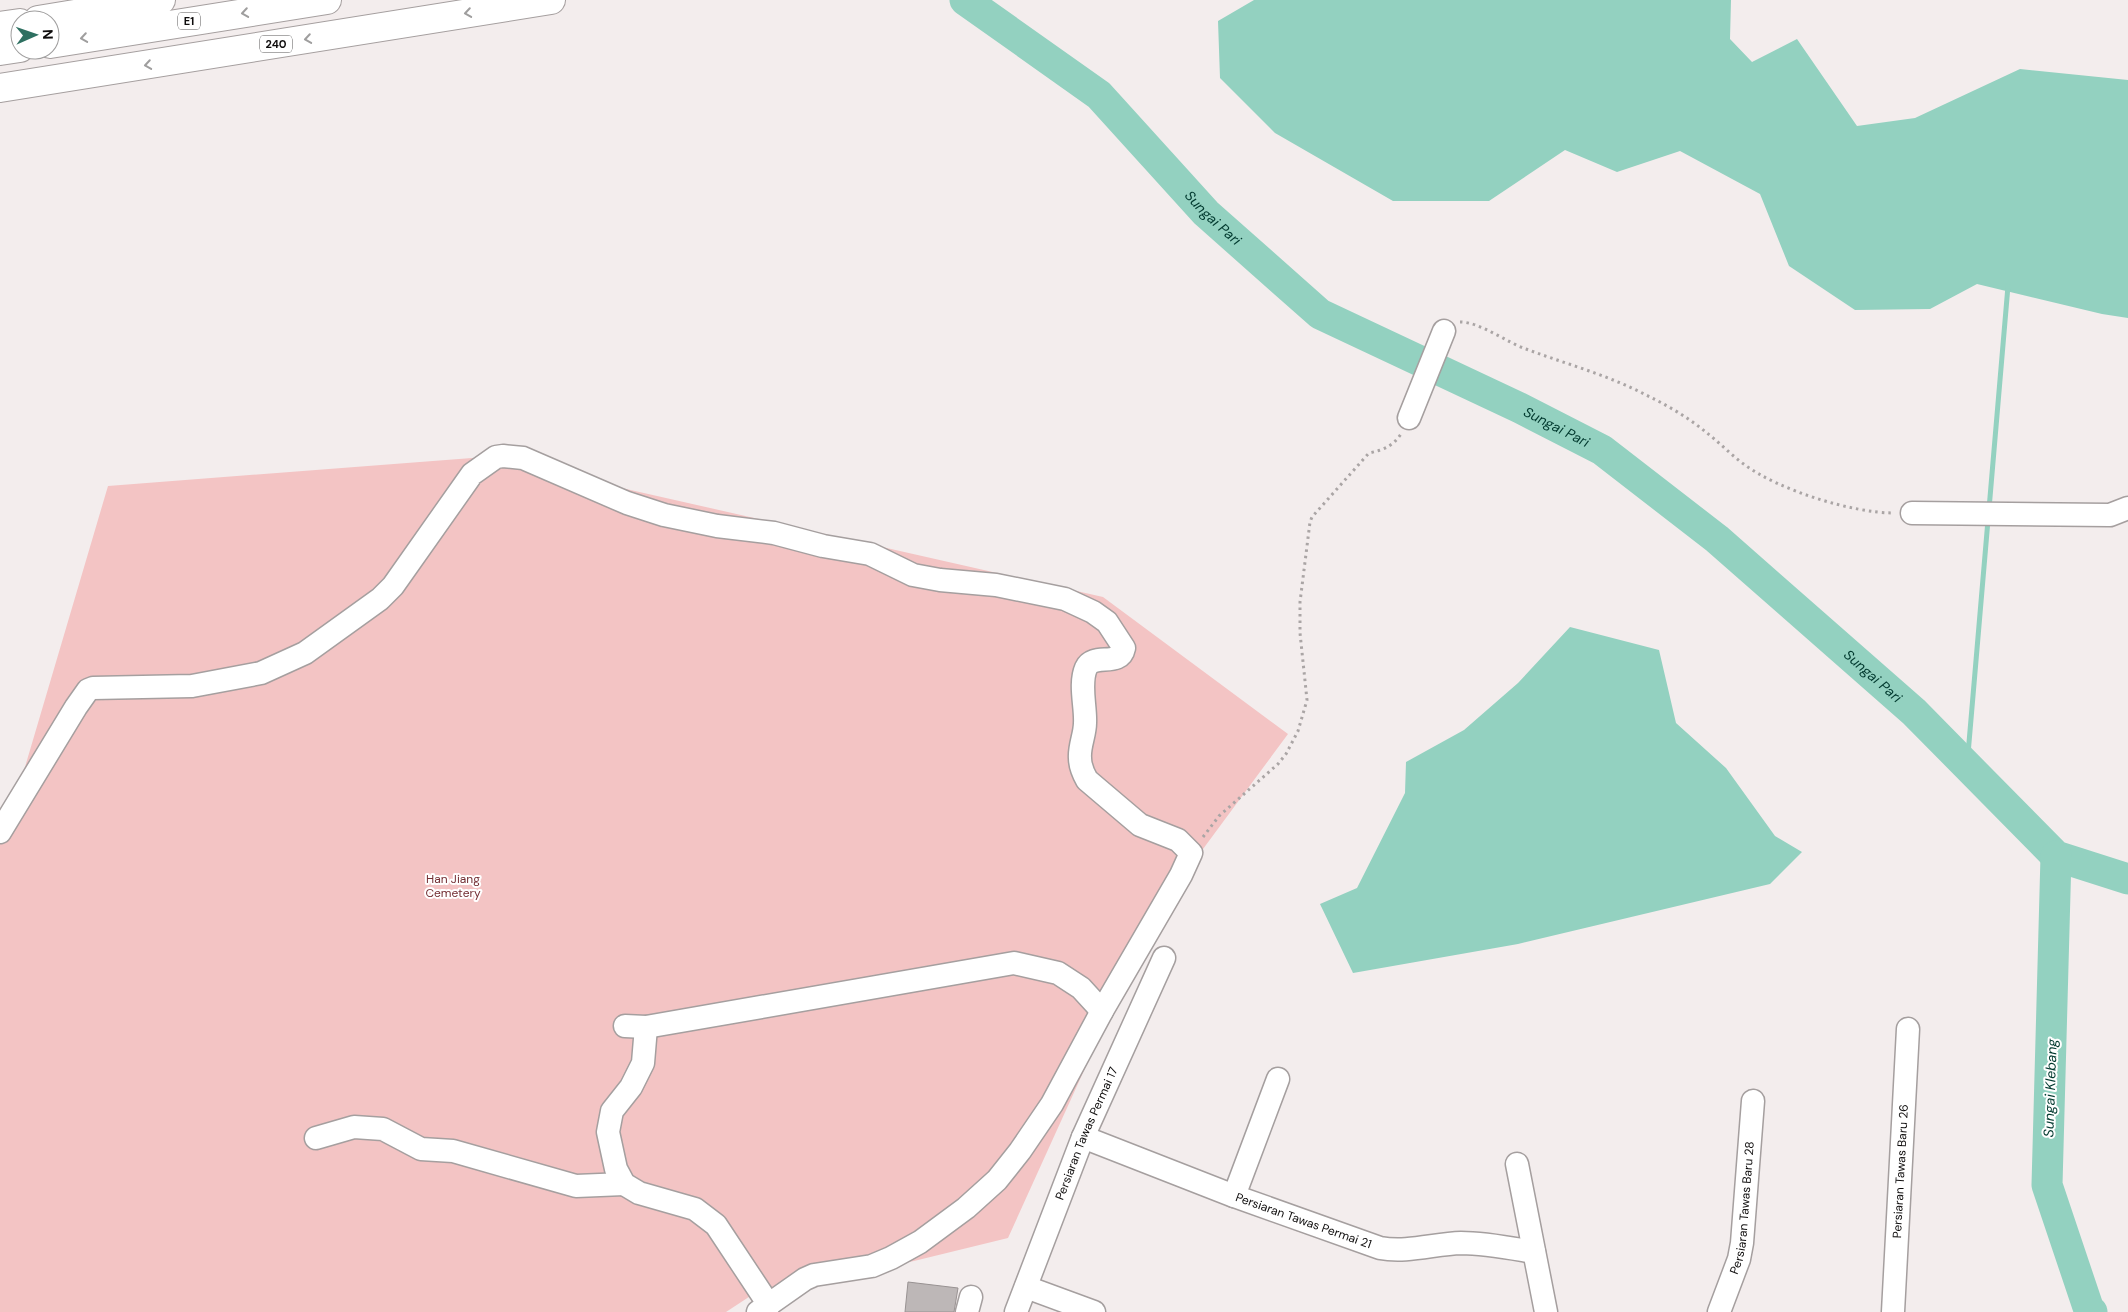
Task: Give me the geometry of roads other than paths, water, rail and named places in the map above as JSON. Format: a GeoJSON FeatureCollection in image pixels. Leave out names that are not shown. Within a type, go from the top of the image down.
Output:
{"type":"FeatureCollection","features":[{"type":"Feature","properties":{"kind":"main road"},"geometry":{"type":"LineString","coordinates":[[60,16],[161,0]]}},
{"type":"Feature","properties":{"kind":"main road","name":"E1"},"geometry":{"type":"LineString","coordinates":[[60,42],[327,0]]}},
{"type":"Feature","properties":{"kind":"main road","name":"240"},"geometry":{"type":"LineString","coordinates":[[0,88],[551,0]]}},
{"type":"Feature","properties":{"kind":"street"},"geometry":{"type":"LineString","coordinates":[[1409,418],[1444,331]]}},
{"type":"Feature","properties":{"kind":"street"},"geometry":{"type":"LineString","coordinates":[[0,832],[88,690],[101,687],[185,686],[228,680],[261,672],[305,653],[374,604],[393,586],[472,474],[483,465],[502,456],[522,458],[628,504],[664,515],[718,526],[774,533],[823,546],[870,554],[913,575],[940,580],[996,585],[1049,595],[1065,599],[1093,612],[1107,622],[1124,648],[1122,655],[1093,661],[1086,669],[1084,688],[1085,724],[1080,749],[1082,771],[1086,780],[1130,818],[1151,830],[1178,840],[1191,853],[1170,897],[1102,1011],[1052,1104],[1020,1151],[997,1180],[966,1208],[920,1242],[872,1266],[814,1275],[805,1279],[764,1308],[716,1226],[695,1209],[639,1193],[624,1184],[616,1169],[608,1132],[612,1111],[631,1087],[643,1063],[635,1026],[1014,963],[1058,974],[1081,988],[1102,1011]]}},
{"type":"Feature","properties":{"kind":"street"},"geometry":{"type":"LineString","coordinates":[[1912,513],[2110,515],[2128,508]]}},
{"type":"Feature","properties":{"kind":"street","name":"Persiaran Tawas Permai 17"},"geometry":{"type":"LineString","coordinates":[[1016,1312],[1083,1137],[1164,958]]}},
{"type":"Feature","properties":{"kind":"street","name":"Persiaran Tawas Baru 26"},"geometry":{"type":"LineString","coordinates":[[1893,1312],[1908,1029]]}},
{"type":"Feature","properties":{"kind":"street"},"geometry":{"type":"LineString","coordinates":[[1234,1196],[1278,1079]]}},
{"type":"Feature","properties":{"kind":"street","name":"Persiaran Tawas Baru 28"},"geometry":{"type":"LineString","coordinates":[[1719,1312],[1739,1258],[1742,1243],[1753,1102]]}},
{"type":"Feature","properties":{"kind":"street"},"geometry":{"type":"LineString","coordinates":[[316,1138],[354,1128],[383,1129],[421,1149],[453,1151],[576,1186],[624,1184]]}},
{"type":"Feature","properties":{"kind":"street","name":"Persiaran Tawas Permai 21"},"geometry":{"type":"LineString","coordinates":[[1083,1137],[1234,1196],[1380,1248],[1409,1250],[1462,1243],[1534,1252]]}},
{"type":"Feature","properties":{"kind":"street"},"geometry":{"type":"LineString","coordinates":[[1517,1164],[1546,1312]]}},
{"type":"Feature","properties":{"kind":"street"},"geometry":{"type":"LineString","coordinates":[[1026,1287],[1094,1312]]}},
{"type":"Feature","properties":{"kind":"waterway","name":"Sungai Pari"},"geometry":{"type":"LineString","coordinates":[[965,0],[1099,95],[1206,213],[1320,314],[1520,408],[1602,450],[1717,539],[1914,712],[2056,856],[2128,879]]}},
{"type":"Feature","properties":{"kind":"waterway"},"geometry":{"type":"LineString","coordinates":[[1989,509],[2008,286]]}},
{"type":"Feature","properties":{"kind":"waterway"},"geometry":{"type":"LineString","coordinates":[[1967,766],[1988,520]]}},
{"type":"Feature","properties":{"kind":"waterway","name":"Sungai Klebang"},"geometry":{"type":"LineString","coordinates":[[2056,856],[2047,1185],[2089,1310],[2092,1312]]}},
{"type":"Feature","properties":{"kind":"park label","name":"Han Jiang Cemetery"},"geometry":{"type":"Point","coordinates":[453,886]}}]}
